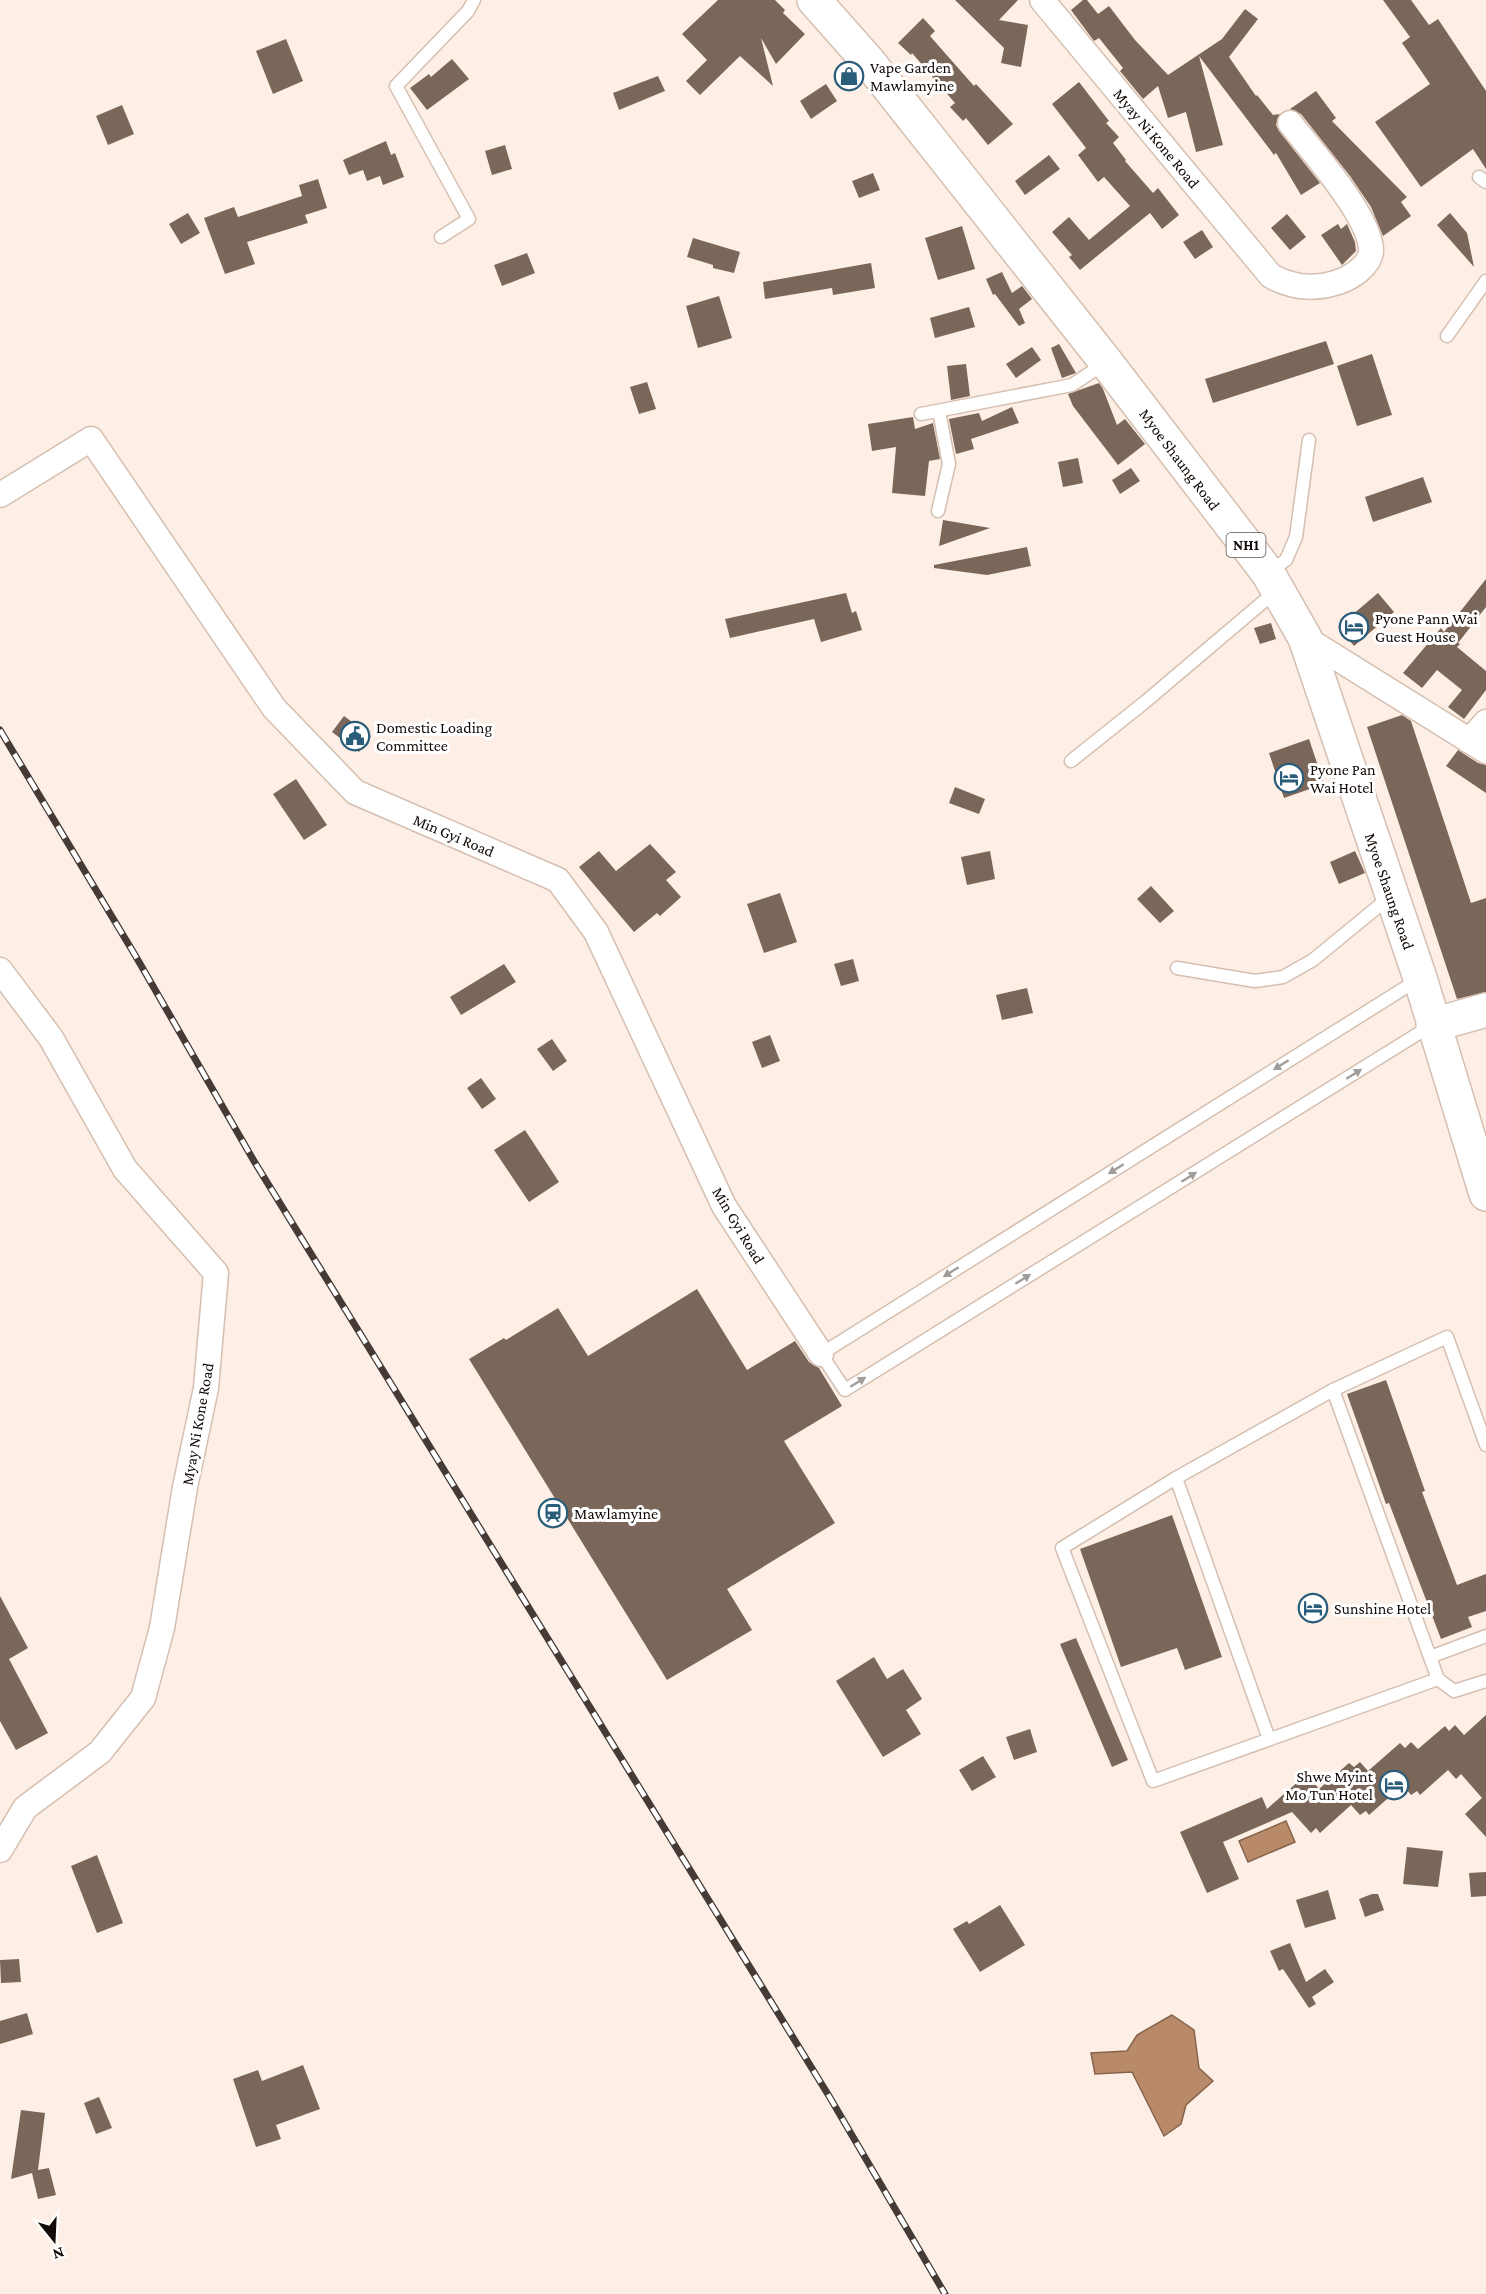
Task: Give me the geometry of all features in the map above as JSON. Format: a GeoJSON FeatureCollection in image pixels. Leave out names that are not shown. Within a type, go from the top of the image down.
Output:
{"type":"FeatureCollection","features":[{"type":"Feature","properties":{"kind":"main road","name":"Myoe Shaung Road"},"geometry":{"type":"LineString","coordinates":[[814,0],[868,61],[1106,362],[1272,582],[1305,638],[1420,978],[1486,1194]]}},
{"type":"Feature","properties":{"kind":"main road"},"geometry":{"type":"LineString","coordinates":[[1433,1025],[1486,1010]]}},
{"type":"Feature","properties":{"kind":"street"},"geometry":{"type":"LineString","coordinates":[[1042,0],[1271,276],[1298,287],[1319,287],[1340,282],[1367,262],[1371,252],[1369,240],[1349,198],[1290,123]]}},
{"type":"Feature","properties":{"kind":"street","name":"Min Gyi Road"},"geometry":{"type":"LineString","coordinates":[[0,495],[91,439],[274,708],[355,792],[558,880],[596,932],[724,1206],[821,1354]]}},
{"type":"Feature","properties":{"kind":"street"},"geometry":{"type":"LineString","coordinates":[[1305,638],[1478,746],[1486,722]]}},
{"type":"Feature","properties":{"kind":"street","name":"Myay Ni Kone Road"},"geometry":{"type":"LineString","coordinates":[[0,970],[51,1038],[125,1169],[216,1273],[206,1388],[185,1487],[162,1628],[143,1698],[100,1752],[25,1808],[3,1834]]}},
{"type":"Feature","properties":{"kind":"lane"},"geometry":{"type":"LineString","coordinates":[[441,237],[469,219],[396,86],[468,11],[474,0]]}},
{"type":"Feature","properties":{"kind":"lane"},"geometry":{"type":"LineString","coordinates":[[1447,336],[1486,281]]}},
{"type":"Feature","properties":{"kind":"lane"},"geometry":{"type":"LineString","coordinates":[[921,414],[1072,385],[1106,362]]}},
{"type":"Feature","properties":{"kind":"lane"},"geometry":{"type":"LineString","coordinates":[[938,511],[949,464],[939,411]]}},
{"type":"Feature","properties":{"kind":"lane"},"geometry":{"type":"LineString","coordinates":[[1071,760],[1145,702],[1272,582],[1286,560],[1296,537],[1309,440]]}},
{"type":"Feature","properties":{"kind":"lane"},"geometry":{"type":"LineString","coordinates":[[1177,968],[1255,981],[1283,978],[1313,960],[1392,896]]}},
{"type":"Feature","properties":{"kind":"lane"},"geometry":{"type":"LineString","coordinates":[[1420,978],[821,1354],[845,1390],[1433,1025]]}},
{"type":"Feature","properties":{"kind":"lane"},"geometry":{"type":"LineString","coordinates":[[1438,1679],[1153,1781],[1062,1548],[1176,1478],[1333,1390],[1447,1337],[1486,1445]]}},
{"type":"Feature","properties":{"kind":"lane"},"geometry":{"type":"LineString","coordinates":[[1333,1390],[1438,1679],[1454,1691],[1486,1682]]}},
{"type":"Feature","properties":{"kind":"lane"},"geometry":{"type":"LineString","coordinates":[[1176,1478],[1269,1740]]}},
{"type":"Feature","properties":{"kind":"lane"},"geometry":{"type":"LineString","coordinates":[[1430,1658],[1486,1636]]}},
{"type":"Feature","properties":{"kind":"shaded area"},"geometry":{"type":"Polygon","coordinates":[[[1286,1821],[1295,1842],[1248,1862],[1239,1841],[1286,1821]]]}},
{"type":"Feature","properties":{"kind":"shaded area"},"geometry":{"type":"Polygon","coordinates":[[[1172,2015],[1194,2030],[1199,2068],[1213,2081],[1186,2105],[1181,2124],[1164,2136],[1132,2072],[1095,2074],[1091,2053],[1127,2051],[1137,2035],[1172,2015]]]}},
{"type":"Feature","properties":{"kind":"building"},"geometry":{"type":"Polygon","coordinates":[[[718,0],[775,0],[785,10],[783,13],[805,34],[776,64],[761,38],[773,86],[740,56],[700,95],[686,81],[707,60],[682,34],[718,0]]]}},
{"type":"Feature","properties":{"kind":"building"},"geometry":{"type":"Polygon","coordinates":[[[955,0],[1018,0],[999,20],[1028,25],[1021,67],[1001,63],[1004,48],[955,0]]]}},
{"type":"Feature","properties":{"kind":"building"},"geometry":{"type":"Polygon","coordinates":[[[1083,0],[1087,0],[1098,14],[1109,6],[1135,40],[1168,75],[1222,39],[1245,9],[1258,19],[1229,57],[1256,96],[1273,115],[1280,114],[1276,125],[1279,131],[1320,183],[1301,195],[1276,153],[1274,155],[1199,56],[1223,145],[1196,152],[1186,112],[1168,118],[1158,86],[1143,99],[1120,71],[1123,68],[1099,38],[1094,41],[1071,10],[1083,0]]]}},
{"type":"Feature","properties":{"kind":"building"},"geometry":{"type":"Polygon","coordinates":[[[1383,0],[1411,0],[1429,25],[1438,19],[1486,91],[1486,169],[1473,149],[1421,187],[1375,122],[1430,84],[1402,43],[1410,37],[1383,0]]]}},
{"type":"Feature","properties":{"kind":"building"},"geometry":{"type":"Polygon","coordinates":[[[923,18],[935,31],[930,36],[974,86],[976,84],[1013,124],[988,145],[966,118],[963,121],[950,107],[955,103],[912,53],[911,55],[898,43],[923,18]]]}},
{"type":"Feature","properties":{"kind":"building"},"geometry":{"type":"Polygon","coordinates":[[[286,39],[303,81],[273,94],[256,51],[286,39]]]}},
{"type":"Feature","properties":{"kind":"building"},"geometry":{"type":"Polygon","coordinates":[[[452,59],[469,79],[427,110],[410,88],[429,74],[431,77],[452,59]]]}},
{"type":"Feature","properties":{"kind":"building"},"geometry":{"type":"Polygon","coordinates":[[[658,76],[665,91],[619,110],[613,93],[658,76]]]}},
{"type":"Feature","properties":{"kind":"building"},"geometry":{"type":"Polygon","coordinates":[[[1079,82],[1109,121],[1106,123],[1119,137],[1113,143],[1125,161],[1153,193],[1158,188],[1179,215],[1162,229],[1150,213],[1080,270],[1069,257],[1072,255],[1052,232],[1069,217],[1089,240],[1130,206],[1104,177],[1098,182],[1078,155],[1086,148],[1052,104],[1079,82]]]}},
{"type":"Feature","properties":{"kind":"building"},"geometry":{"type":"Polygon","coordinates":[[[826,84],[837,101],[811,119],[800,101],[826,84]]]}},
{"type":"Feature","properties":{"kind":"building"},"geometry":{"type":"Polygon","coordinates":[[[1316,91],[1336,118],[1332,121],[1407,197],[1401,202],[1411,216],[1383,236],[1371,207],[1350,176],[1301,114],[1290,109],[1316,91]]]}},
{"type":"Feature","properties":{"kind":"building"},"geometry":{"type":"Polygon","coordinates":[[[122,105],[134,134],[108,145],[96,116],[122,105]]]}},
{"type":"Feature","properties":{"kind":"building"},"geometry":{"type":"Polygon","coordinates":[[[386,141],[391,155],[395,153],[404,177],[383,185],[380,176],[367,181],[363,170],[349,175],[343,160],[386,141]]]}},
{"type":"Feature","properties":{"kind":"building"},"geometry":{"type":"Polygon","coordinates":[[[505,145],[512,169],[492,175],[485,151],[505,145]]]}},
{"type":"Feature","properties":{"kind":"building"},"geometry":{"type":"Polygon","coordinates":[[[1049,155],[1060,169],[1025,195],[1015,181],[1049,155]]]}},
{"type":"Feature","properties":{"kind":"building"},"geometry":{"type":"Polygon","coordinates":[[[873,173],[880,190],[859,198],[852,181],[873,173]]]}},
{"type":"Feature","properties":{"kind":"building"},"geometry":{"type":"Polygon","coordinates":[[[318,179],[327,208],[305,215],[308,223],[247,242],[255,264],[225,274],[204,218],[234,207],[238,217],[302,196],[299,185],[318,179]]]}},
{"type":"Feature","properties":{"kind":"building"},"geometry":{"type":"Polygon","coordinates":[[[188,213],[200,233],[181,244],[169,224],[188,213]]]}},
{"type":"Feature","properties":{"kind":"building"},"geometry":{"type":"Polygon","coordinates":[[[1450,213],[1467,233],[1474,267],[1437,225],[1450,213]]]}},
{"type":"Feature","properties":{"kind":"building"},"geometry":{"type":"Polygon","coordinates":[[[1287,214],[1306,237],[1290,250],[1271,228],[1287,214]]]}},
{"type":"Feature","properties":{"kind":"building"},"geometry":{"type":"Polygon","coordinates":[[[1338,224],[1341,229],[1347,224],[1355,242],[1356,251],[1342,265],[1321,235],[1338,224]]]}},
{"type":"Feature","properties":{"kind":"building"},"geometry":{"type":"Polygon","coordinates":[[[962,226],[975,269],[938,280],[925,238],[962,226]]]}},
{"type":"Feature","properties":{"kind":"building"},"geometry":{"type":"Polygon","coordinates":[[[1202,230],[1213,247],[1195,259],[1183,242],[1202,230]]]}},
{"type":"Feature","properties":{"kind":"building"},"geometry":{"type":"Polygon","coordinates":[[[693,238],[740,252],[734,273],[713,268],[713,265],[687,257],[693,238]]]}},
{"type":"Feature","properties":{"kind":"building"},"geometry":{"type":"Polygon","coordinates":[[[527,253],[535,273],[502,286],[494,265],[527,253]]]}},
{"type":"Feature","properties":{"kind":"building"},"geometry":{"type":"Polygon","coordinates":[[[871,263],[875,288],[833,295],[832,288],[765,299],[763,282],[871,263]]]}},
{"type":"Feature","properties":{"kind":"building"},"geometry":{"type":"Polygon","coordinates":[[[1002,272],[1012,293],[1022,286],[1032,299],[1019,309],[1025,323],[1019,326],[995,294],[993,295],[986,279],[1002,272]]]}},
{"type":"Feature","properties":{"kind":"building"},"geometry":{"type":"Polygon","coordinates":[[[719,296],[732,338],[698,348],[686,306],[719,296]]]}},
{"type":"Feature","properties":{"kind":"building"},"geometry":{"type":"Polygon","coordinates":[[[969,307],[975,327],[935,338],[930,318],[969,307]]]}},
{"type":"Feature","properties":{"kind":"building"},"geometry":{"type":"Polygon","coordinates":[[[1326,341],[1334,364],[1213,403],[1205,379],[1326,341]]]}},
{"type":"Feature","properties":{"kind":"building"},"geometry":{"type":"Polygon","coordinates":[[[1059,344],[1076,373],[1062,378],[1051,348],[1059,344]]]}},
{"type":"Feature","properties":{"kind":"building"},"geometry":{"type":"Polygon","coordinates":[[[1032,347],[1041,360],[1016,378],[1006,364],[1032,347]]]}},
{"type":"Feature","properties":{"kind":"building"},"geometry":{"type":"Polygon","coordinates":[[[1372,354],[1392,415],[1357,426],[1337,366],[1372,354]]]}},
{"type":"Feature","properties":{"kind":"building"},"geometry":{"type":"Polygon","coordinates":[[[966,364],[970,396],[951,400],[947,366],[966,364]]]}},
{"type":"Feature","properties":{"kind":"building"},"geometry":{"type":"Polygon","coordinates":[[[647,382],[656,409],[639,414],[630,387],[647,382]]]}},
{"type":"Feature","properties":{"kind":"building"},"geometry":{"type":"Polygon","coordinates":[[[1099,383],[1117,425],[1125,419],[1145,444],[1118,465],[1073,406],[1068,394],[1099,383]]]}},
{"type":"Feature","properties":{"kind":"building"},"geometry":{"type":"Polygon","coordinates":[[[1012,407],[1019,423],[971,439],[974,449],[956,454],[949,419],[979,413],[982,421],[1012,407]]]}},
{"type":"Feature","properties":{"kind":"building"},"geometry":{"type":"Polygon","coordinates":[[[913,417],[915,429],[933,423],[940,459],[929,461],[925,496],[892,493],[896,447],[872,451],[868,424],[913,417]]]}},
{"type":"Feature","properties":{"kind":"building"},"geometry":{"type":"Polygon","coordinates":[[[1078,458],[1083,483],[1063,487],[1058,462],[1078,458]]]}},
{"type":"Feature","properties":{"kind":"building"},"geometry":{"type":"Polygon","coordinates":[[[1131,468],[1140,481],[1120,494],[1112,480],[1131,468]]]}},
{"type":"Feature","properties":{"kind":"building"},"geometry":{"type":"Polygon","coordinates":[[[1423,477],[1432,502],[1373,522],[1365,497],[1423,477]]]}},
{"type":"Feature","properties":{"kind":"building"},"geometry":{"type":"Polygon","coordinates":[[[943,520],[990,528],[939,546],[943,520]]]}},
{"type":"Feature","properties":{"kind":"building"},"geometry":{"type":"Polygon","coordinates":[[[1027,547],[1031,566],[987,575],[934,568],[934,565],[1027,547]]]}},
{"type":"Feature","properties":{"kind":"building"},"geometry":{"type":"Polygon","coordinates":[[[1486,579],[1486,607],[1457,647],[1486,671],[1486,690],[1464,719],[1448,707],[1462,690],[1437,670],[1422,688],[1403,673],[1441,628],[1444,632],[1486,579]]]}},
{"type":"Feature","properties":{"kind":"building"},"geometry":{"type":"Polygon","coordinates":[[[846,593],[852,613],[856,611],[862,630],[821,642],[814,619],[730,638],[725,619],[846,593]]]}},
{"type":"Feature","properties":{"kind":"building"},"geometry":{"type":"Polygon","coordinates":[[[1378,593],[1394,612],[1354,646],[1338,627],[1378,593]]]}},
{"type":"Feature","properties":{"kind":"building"},"geometry":{"type":"Polygon","coordinates":[[[1271,623],[1276,639],[1260,644],[1254,628],[1271,623]]]}},
{"type":"Feature","properties":{"kind":"building"},"geometry":{"type":"Polygon","coordinates":[[[1402,715],[1411,721],[1471,903],[1486,898],[1486,992],[1457,999],[1367,727],[1402,715]]]}},
{"type":"Feature","properties":{"kind":"building"},"geometry":{"type":"Polygon","coordinates":[[[344,716],[371,736],[359,752],[332,732],[344,716]]]}},
{"type":"Feature","properties":{"kind":"building"},"geometry":{"type":"Polygon","coordinates":[[[1309,739],[1324,784],[1284,798],[1269,753],[1309,739]]]}},
{"type":"Feature","properties":{"kind":"building"},"geometry":{"type":"Polygon","coordinates":[[[1458,750],[1478,763],[1486,765],[1486,793],[1446,766],[1458,750]]]}},
{"type":"Feature","properties":{"kind":"building"},"geometry":{"type":"Polygon","coordinates":[[[296,779],[327,825],[304,840],[273,794],[296,779]]]}},
{"type":"Feature","properties":{"kind":"building"},"geometry":{"type":"Polygon","coordinates":[[[955,787],[985,799],[979,814],[949,803],[955,787]]]}},
{"type":"Feature","properties":{"kind":"building"},"geometry":{"type":"Polygon","coordinates":[[[650,844],[676,872],[666,880],[681,897],[660,916],[657,913],[634,932],[579,867],[599,851],[616,871],[650,844]]]}},
{"type":"Feature","properties":{"kind":"building"},"geometry":{"type":"Polygon","coordinates":[[[990,851],[995,879],[967,885],[961,857],[990,851]]]}},
{"type":"Feature","properties":{"kind":"building"},"geometry":{"type":"Polygon","coordinates":[[[1355,851],[1365,873],[1339,884],[1330,862],[1355,851]]]}},
{"type":"Feature","properties":{"kind":"building"},"geometry":{"type":"Polygon","coordinates":[[[1151,886],[1174,911],[1160,923],[1137,899],[1151,886]]]}},
{"type":"Feature","properties":{"kind":"building"},"geometry":{"type":"Polygon","coordinates":[[[780,893],[797,942],[764,953],[747,904],[780,893]]]}},
{"type":"Feature","properties":{"kind":"building"},"geometry":{"type":"Polygon","coordinates":[[[853,959],[859,981],[841,986],[834,964],[853,959]]]}},
{"type":"Feature","properties":{"kind":"building"},"geometry":{"type":"Polygon","coordinates":[[[504,964],[516,982],[461,1015],[450,997],[504,964]]]}},
{"type":"Feature","properties":{"kind":"building"},"geometry":{"type":"Polygon","coordinates":[[[1027,988],[1033,1013],[1002,1020],[996,995],[1027,988]]]}},
{"type":"Feature","properties":{"kind":"building"},"geometry":{"type":"Polygon","coordinates":[[[770,1035],[780,1061],[762,1068],[752,1042],[770,1035]]]}},
{"type":"Feature","properties":{"kind":"building"},"geometry":{"type":"Polygon","coordinates":[[[552,1039],[567,1061],[553,1071],[537,1049],[552,1039]]]}},
{"type":"Feature","properties":{"kind":"building"},"geometry":{"type":"Polygon","coordinates":[[[481,1078],[496,1099],[482,1109],[467,1088],[481,1078]]]}},
{"type":"Feature","properties":{"kind":"building"},"geometry":{"type":"Polygon","coordinates":[[[525,1130],[559,1182],[529,1202],[494,1150],[525,1130]]]}},
{"type":"Feature","properties":{"kind":"building"},"geometry":{"type":"Polygon","coordinates":[[[697,1289],[747,1370],[795,1341],[809,1362],[819,1368],[842,1406],[784,1441],[835,1523],[727,1589],[752,1630],[667,1680],[469,1359],[504,1338],[506,1340],[558,1308],[588,1356],[697,1289]]]}},
{"type":"Feature","properties":{"kind":"building"},"geometry":{"type":"Polygon","coordinates":[[[1386,1380],[1425,1491],[1422,1492],[1457,1585],[1486,1574],[1486,1611],[1468,1617],[1472,1627],[1441,1639],[1389,1503],[1386,1504],[1347,1394],[1386,1380]]]}},
{"type":"Feature","properties":{"kind":"building"},"geometry":{"type":"Polygon","coordinates":[[[1172,1515],[1222,1657],[1185,1670],[1177,1648],[1121,1667],[1080,1549],[1172,1515]]]}},
{"type":"Feature","properties":{"kind":"building"},"geometry":{"type":"Polygon","coordinates":[[[0,1596],[28,1648],[9,1659],[48,1733],[16,1750],[0,1721],[0,1596]]]}},
{"type":"Feature","properties":{"kind":"building"},"geometry":{"type":"Polygon","coordinates":[[[1076,1638],[1128,1760],[1112,1767],[1060,1644],[1076,1638]]]}},
{"type":"Feature","properties":{"kind":"building"},"geometry":{"type":"Polygon","coordinates":[[[874,1657],[887,1679],[903,1669],[922,1699],[906,1710],[921,1734],[883,1757],[836,1681],[874,1657]]]}},
{"type":"Feature","properties":{"kind":"building"},"geometry":{"type":"Polygon","coordinates":[[[1486,1715],[1486,1837],[1465,1814],[1482,1798],[1461,1774],[1456,1779],[1448,1770],[1420,1795],[1417,1791],[1411,1795],[1403,1785],[1369,1815],[1366,1811],[1360,1815],[1351,1805],[1320,1833],[1316,1828],[1311,1833],[1292,1812],[1223,1842],[1239,1879],[1207,1893],[1180,1832],[1262,1797],[1267,1809],[1300,1780],[1304,1785],[1311,1779],[1319,1789],[1349,1763],[1354,1767],[1360,1762],[1368,1771],[1400,1743],[1405,1748],[1411,1742],[1418,1749],[1445,1726],[1449,1731],[1455,1725],[1464,1735],[1486,1715]]]}},
{"type":"Feature","properties":{"kind":"building"},"geometry":{"type":"Polygon","coordinates":[[[1030,1729],[1037,1752],[1014,1760],[1006,1737],[1030,1729]]]}},
{"type":"Feature","properties":{"kind":"building"},"geometry":{"type":"Polygon","coordinates":[[[983,1756],[996,1777],[972,1791],[959,1770],[983,1756]]]}},
{"type":"Feature","properties":{"kind":"building"},"geometry":{"type":"Polygon","coordinates":[[[1407,1847],[1443,1851],[1438,1887],[1403,1884],[1407,1847]]]}},
{"type":"Feature","properties":{"kind":"building"},"geometry":{"type":"Polygon","coordinates":[[[97,1855],[123,1923],[97,1933],[71,1866],[97,1855]]]}},
{"type":"Feature","properties":{"kind":"building"},"geometry":{"type":"Polygon","coordinates":[[[1486,1872],[1486,1896],[1471,1897],[1469,1873],[1486,1872]]]}},
{"type":"Feature","properties":{"kind":"building"},"geometry":{"type":"Polygon","coordinates":[[[1328,1890],[1336,1919],[1305,1928],[1296,1900],[1328,1890]]]}},
{"type":"Feature","properties":{"kind":"building"},"geometry":{"type":"Polygon","coordinates":[[[1378,1894],[1384,1910],[1365,1917],[1359,1899],[1378,1894]]]}},
{"type":"Feature","properties":{"kind":"building"},"geometry":{"type":"Polygon","coordinates":[[[1000,1905],[1025,1945],[980,1972],[953,1929],[967,1921],[969,1924],[1000,1905]]]}},
{"type":"Feature","properties":{"kind":"building"},"geometry":{"type":"Polygon","coordinates":[[[1290,1943],[1306,1982],[1325,1969],[1334,1982],[1312,1997],[1316,2004],[1309,2008],[1283,1969],[1279,1971],[1270,1951],[1290,1943]]]}},
{"type":"Feature","properties":{"kind":"building"},"geometry":{"type":"Polygon","coordinates":[[[19,1959],[21,1982],[1,1983],[0,1960],[19,1959]]]}},
{"type":"Feature","properties":{"kind":"building"},"geometry":{"type":"Polygon","coordinates":[[[27,2013],[33,2034],[0,2044],[0,2021],[27,2013]]]}},
{"type":"Feature","properties":{"kind":"building"},"geometry":{"type":"Polygon","coordinates":[[[303,2065],[320,2109],[276,2125],[281,2139],[256,2147],[233,2079],[258,2070],[262,2081],[303,2065]]]}},
{"type":"Feature","properties":{"kind":"building"},"geometry":{"type":"Polygon","coordinates":[[[99,2097],[112,2128],[96,2134],[84,2103],[99,2097]]]}},
{"type":"Feature","properties":{"kind":"building"},"geometry":{"type":"Polygon","coordinates":[[[21,2110],[45,2113],[38,2170],[49,2168],[56,2195],[38,2199],[32,2173],[11,2179],[21,2110]]]}},
{"type":"Feature","properties":{"kind":"railway"},"geometry":{"type":"LineString","coordinates":[[0,730],[135,955],[254,1161],[829,2096],[945,2294]]}},
{"type":"Feature","properties":{"kind":"place","name":"Vape Garden Mawlamyine"},"geometry":{"type":"Point","coordinates":[849,76]}},
{"type":"Feature","properties":{"kind":"place","name":"Pyone Pann Wai Guest House"},"geometry":{"type":"Point","coordinates":[1354,627]}},
{"type":"Feature","properties":{"kind":"place","name":"Domestic Loading Committee"},"geometry":{"type":"Point","coordinates":[355,736]}},
{"type":"Feature","properties":{"kind":"place","name":"Pyone Pan Wai Hotel"},"geometry":{"type":"Point","coordinates":[1289,778]}},
{"type":"Feature","properties":{"kind":"place","name":"Mawlamyine"},"geometry":{"type":"Point","coordinates":[553,1513]}},
{"type":"Feature","properties":{"kind":"place","name":"Sunshine Hotel"},"geometry":{"type":"Point","coordinates":[1313,1608]}},
{"type":"Feature","properties":{"kind":"place","name":"Shwe Myint Mo Tun Hotel"},"geometry":{"type":"Point","coordinates":[1394,1785]}}]}
